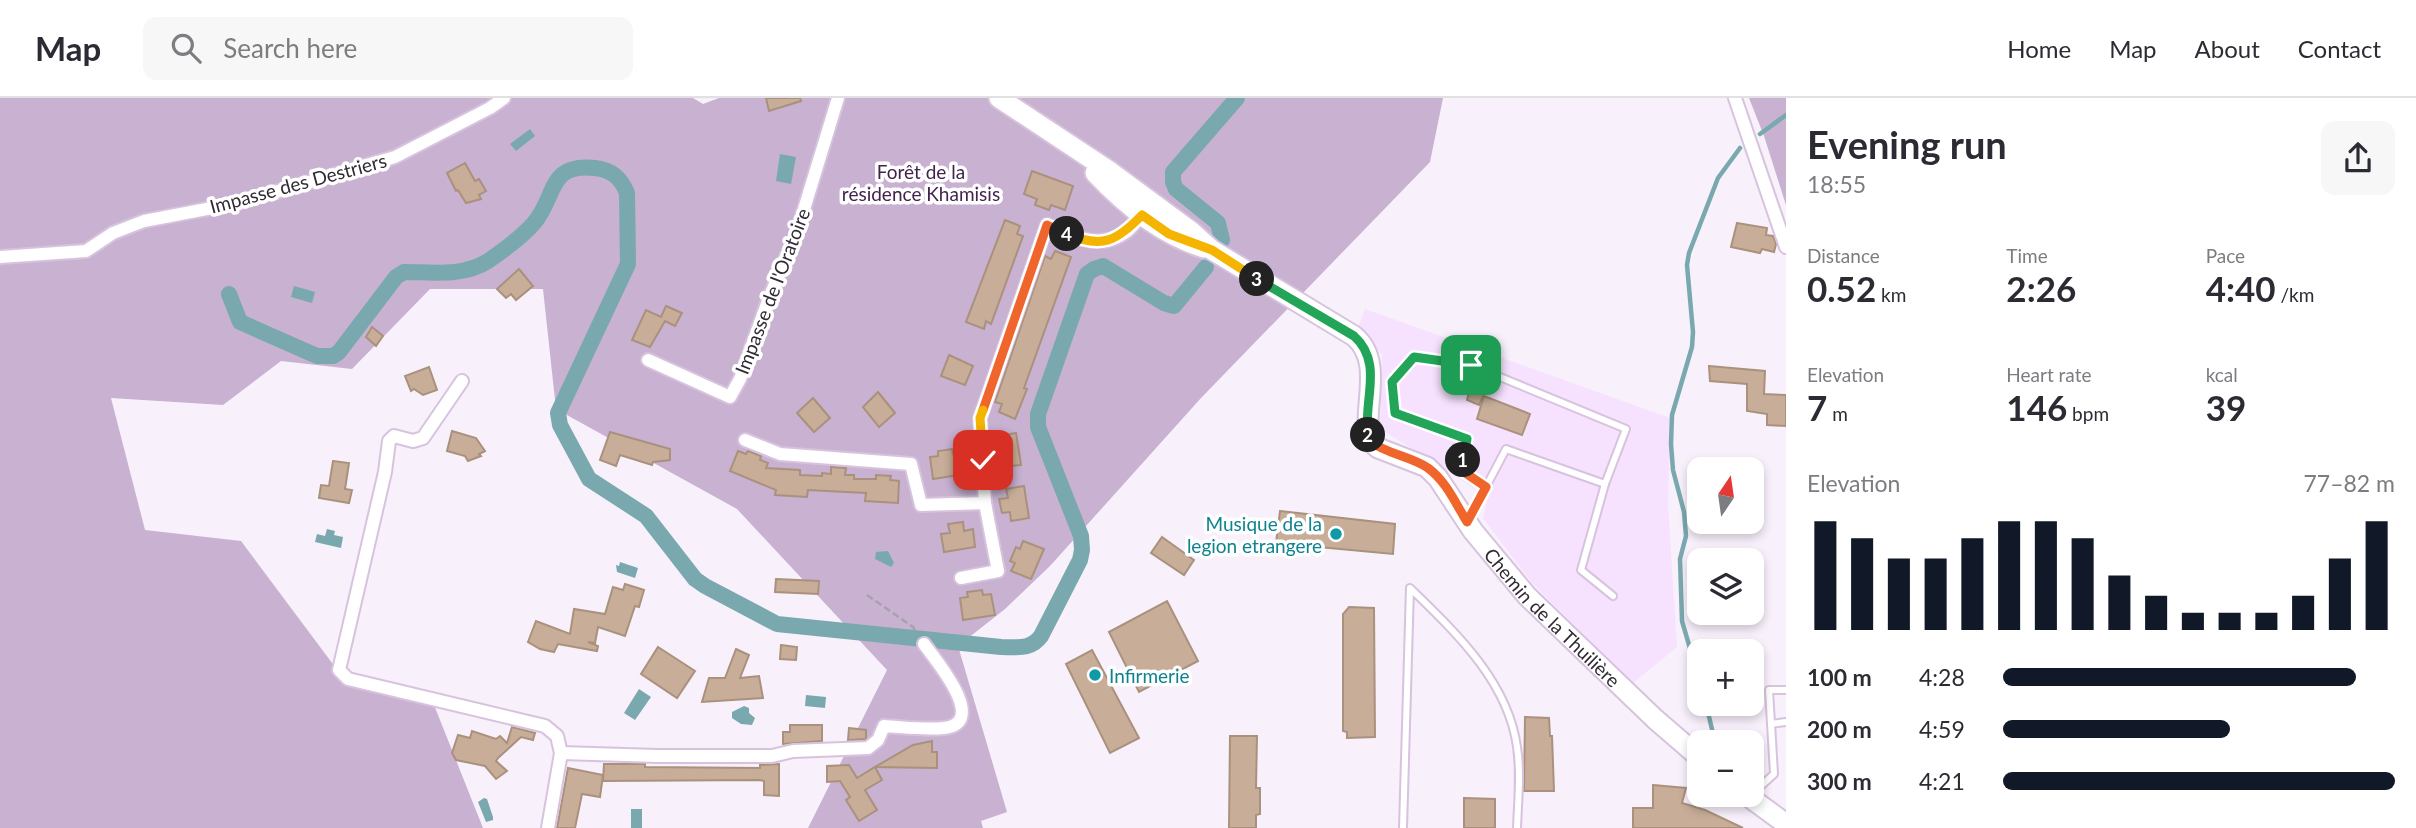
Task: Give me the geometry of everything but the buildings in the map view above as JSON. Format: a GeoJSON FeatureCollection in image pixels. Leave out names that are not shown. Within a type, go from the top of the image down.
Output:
{"type":"FeatureCollection","features":[{"type":"Feature","properties":{"kind":"street","name":"Impasse des Destriers"},"geometry":{"type":"LineString","coordinates":[[0,257],[86,251],[113,233],[144,221],[238,203],[395,158],[504,98]]}},
{"type":"Feature","properties":{"kind":"street","name":"Impasse de l'Oratoire"},"geometry":{"type":"LineString","coordinates":[[648,360],[730,397],[740,379],[769,298],[797,232],[838,98]]}},
{"type":"Feature","properties":{"kind":"street","name":"Chemin de la Thuilière"},"geometry":{"type":"LineString","coordinates":[[999,98],[1064,141],[1145,207],[1169,234],[1212,250]]}},
{"type":"Feature","properties":{"kind":"street"},"geometry":{"type":"LineString","coordinates":[[1735,98],[1786,247]]}},
{"type":"Feature","properties":{"kind":"street","name":"Chemin de la Thuilière"},"geometry":{"type":"LineString","coordinates":[[1145,207],[1185,227],[1212,250],[1354,336],[1364,345],[1371,367],[1368,440],[1378,448],[1427,467],[1527,596],[1687,747]]}},
{"type":"Feature","properties":{"kind":"street"},"geometry":{"type":"LineString","coordinates":[[961,578],[998,571],[985,503],[980,418],[1047,225],[1090,242],[1106,240],[1126,232],[1145,207]]}},
{"type":"Feature","properties":{"kind":"street"},"geometry":{"type":"LineString","coordinates":[[462,381],[423,438],[413,441],[394,436],[389,441],[339,670],[348,678],[545,726],[558,736],[561,753],[548,828]]}},
{"type":"Feature","properties":{"kind":"street"},"geometry":{"type":"LineString","coordinates":[[745,440],[780,454],[911,464],[921,505],[985,503]]}},
{"type":"Feature","properties":{"kind":"street"},"geometry":{"type":"LineString","coordinates":[[561,753],[772,756],[793,751],[868,748],[878,740],[884,726],[947,728],[958,721],[962,709],[954,684],[921,639]]}},
{"type":"Feature","properties":{"kind":"street"},"geometry":{"type":"LineString","coordinates":[[1764,807],[1786,824]]}},
{"type":"Feature","properties":{"kind":"lane"},"geometry":{"type":"LineString","coordinates":[[1486,487],[1461,470],[1467,439],[1395,413],[1392,382],[1414,357],[1471,365],[1626,429],[1605,484],[1581,570],[1613,596]]}},
{"type":"Feature","properties":{"kind":"lane"},"geometry":{"type":"LineString","coordinates":[[1467,522],[1506,449],[1605,484]]}},
{"type":"Feature","properties":{"kind":"lane"},"geometry":{"type":"LineString","coordinates":[[1403,828],[1410,588],[1471,651],[1493,681],[1512,719],[1518,748],[1517,828]]}},
{"type":"Feature","properties":{"kind":"lane"},"geometry":{"type":"LineString","coordinates":[[1764,782],[1774,774],[1769,690],[1786,690]]}},
{"type":"Feature","properties":{"kind":"lane"},"geometry":{"type":"LineString","coordinates":[[1771,724],[1786,722]]}},
{"type":"Feature","properties":{"kind":"path"},"geometry":{"type":"LineString","coordinates":[[867,595],[912,627],[921,639]]}},
{"type":"Feature","properties":{"kind":"shaded area"},"geometry":{"type":"Polygon","coordinates":[[[1365,309],[1670,418],[1668,506],[1677,647],[1633,683],[1531,582],[1483,518],[1488,498],[1380,429],[1382,355],[1358,328],[1365,309]]]}},
{"type":"Feature","properties":{"kind":"green space","name":"Forêt de la résidence Khamisis"},"geometry":{"type":"Polygon","coordinates":[[[0,98],[693,98],[703,104],[719,98],[1443,98],[1430,162],[1201,398],[1050,566],[1005,609],[958,646],[1007,812],[981,821],[983,828],[808,828],[887,670],[737,509],[556,409],[543,289],[430,289],[352,369],[281,361],[223,405],[111,398],[145,530],[241,541],[344,679],[434,705],[483,828],[0,828],[0,98]]]}},
{"type":"Feature","properties":{"kind":"green space"},"geometry":{"type":"Polygon","coordinates":[[[1749,98],[1786,98],[1786,205],[1764,136],[1749,98]]]}},
{"type":"Feature","properties":{"kind":"water"},"geometry":{"type":"Polygon","coordinates":[[[530,129],[535,136],[516,151],[510,144],[530,129]]]}},
{"type":"Feature","properties":{"kind":"water"},"geometry":{"type":"Polygon","coordinates":[[[780,154],[796,157],[791,184],[776,181],[780,154]]]}},
{"type":"Feature","properties":{"kind":"water"},"geometry":{"type":"Polygon","coordinates":[[[294,286],[315,292],[312,303],[291,297],[294,286]]]}},
{"type":"Feature","properties":{"kind":"water"},"geometry":{"type":"Polygon","coordinates":[[[327,529],[335,531],[334,535],[343,537],[341,548],[315,542],[317,534],[325,536],[327,529]]]}},
{"type":"Feature","properties":{"kind":"water"},"geometry":{"type":"Polygon","coordinates":[[[888,551],[894,563],[891,567],[875,559],[876,552],[888,551]]]}},
{"type":"Feature","properties":{"kind":"water"},"geometry":{"type":"Polygon","coordinates":[[[620,562],[638,568],[635,578],[617,572],[616,565],[619,566],[620,562]]]}},
{"type":"Feature","properties":{"kind":"water"},"geometry":{"type":"Polygon","coordinates":[[[639,689],[651,697],[635,720],[624,713],[639,689]]]}},
{"type":"Feature","properties":{"kind":"water"},"geometry":{"type":"Polygon","coordinates":[[[806,695],[826,697],[825,708],[805,706],[806,695]]]}},
{"type":"Feature","properties":{"kind":"water"},"geometry":{"type":"Polygon","coordinates":[[[744,706],[749,708],[749,713],[755,718],[752,725],[741,724],[732,718],[732,712],[744,706]]]}},
{"type":"Feature","properties":{"kind":"water"},"geometry":{"type":"Polygon","coordinates":[[[487,799],[493,817],[493,820],[486,822],[478,802],[487,799]]]}},
{"type":"Feature","properties":{"kind":"water"},"geometry":{"type":"Polygon","coordinates":[[[631,809],[642,809],[642,828],[631,828],[631,809]]]}},
{"type":"Feature","properties":{"kind":"waterway"},"geometry":{"type":"LineString","coordinates":[[1222,240],[1218,223],[1176,189],[1173,172],[1237,98]]}},
{"type":"Feature","properties":{"kind":"waterway"},"geometry":{"type":"LineString","coordinates":[[1760,134],[1786,115]]}},
{"type":"Feature","properties":{"kind":"waterway"},"geometry":{"type":"LineString","coordinates":[[1687,639],[1682,621],[1680,559],[1686,536],[1684,512],[1673,470],[1671,444],[1672,415],[1692,347],[1687,265],[1689,253],[1718,178],[1740,148]]}},
{"type":"Feature","properties":{"kind":"waterway"},"geometry":{"type":"LineString","coordinates":[[229,294],[240,322],[317,356],[333,356],[339,352],[396,277],[404,272],[458,272],[478,266],[524,234],[541,213],[555,184],[568,171],[595,168],[611,173],[619,179],[627,193],[628,264],[558,413],[560,425],[589,479],[646,516],[695,579],[777,624],[1018,647],[1033,644],[1041,636],[1080,560],[1082,550],[1081,536],[1038,427],[1038,414],[1087,274],[1103,266],[1164,303],[1174,306],[1206,267]]}},
{"type":"Feature","properties":{"kind":"waterway"},"geometry":{"type":"LineString","coordinates":[[1709,716],[1712,730]]}},
{"type":"Feature","properties":{"kind":"place","name":"Musique de la legion etrangere"},"geometry":{"type":"Point","coordinates":[1336,534]}},
{"type":"Feature","properties":{"kind":"place","name":"Infirmerie"},"geometry":{"type":"Point","coordinates":[1095,675]}},
{"type":"Feature","properties":{"kind":"route"},"geometry":{"type":"LineString","coordinates":[[983,460],[980,418],[1047,225],[1090,242],[1106,240],[1126,232],[1142,215],[1187,243],[1212,250],[1264,284],[1354,336],[1364,345],[1371,367],[1368,440],[1378,448],[1427,467],[1446,488],[1467,522],[1486,487],[1461,470],[1467,439],[1395,413],[1392,382],[1414,357],[1471,365]]}}]}
